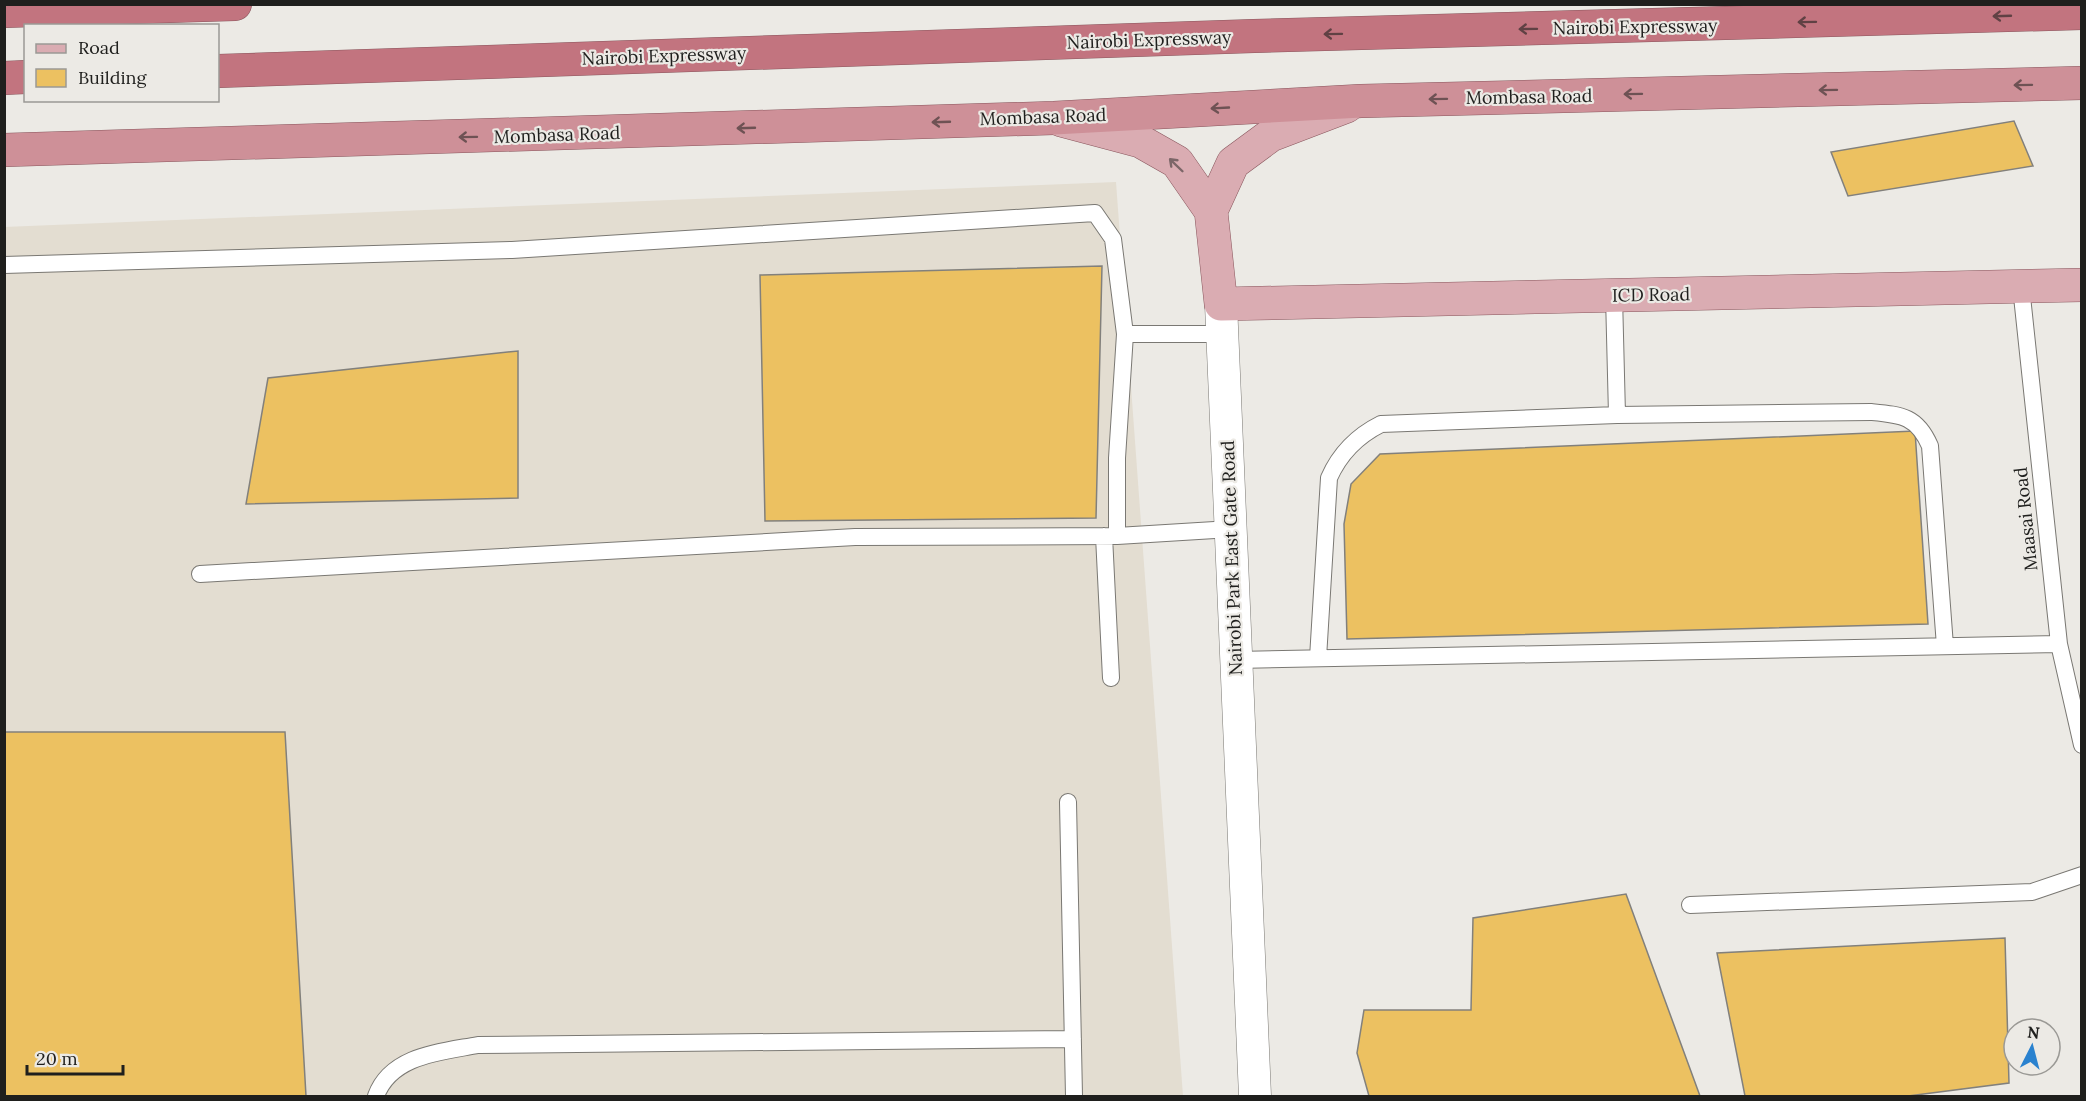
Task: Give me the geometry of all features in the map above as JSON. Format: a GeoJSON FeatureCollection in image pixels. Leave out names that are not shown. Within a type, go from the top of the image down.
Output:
{"type":"FeatureCollection","features":[{"type":"Feature","properties":{"kind":"highway"},"geometry":{"type":"LineString","coordinates":[[4,11],[235,4]]}},
{"type":"Feature","properties":{"kind":"highway","name":"Nairobi Expressway"},"geometry":{"type":"LineString","coordinates":[[219,71],[1242,37],[2082,13]]}},
{"type":"Feature","properties":{"kind":"highway"},"geometry":{"type":"LineString","coordinates":[[4,78],[24,77]]}},
{"type":"Feature","properties":{"kind":"highway","name":"Mombasa Road"},"geometry":{"type":"LineString","coordinates":[[4,150],[1054,118],[1361,101],[2082,83]]}},
{"type":"Feature","properties":{"kind":"main road"},"geometry":{"type":"LineString","coordinates":[[1211,211],[1233,162],[1271,135],[1316,116],[1361,101]]}},
{"type":"Feature","properties":{"kind":"main road","name":"Nairobi Park East Gate Road"},"geometry":{"type":"LineString","coordinates":[[1054,118],[1140,141],[1177,162],[1211,211],[1222,319]]}},
{"type":"Feature","properties":{"kind":"main road","name":"ICD Road"},"geometry":{"type":"LineString","coordinates":[[1222,319],[1614,296],[2082,285]]}},
{"type":"Feature","properties":{"kind":"street","name":"Nairobi Park East Gate Road"},"geometry":{"type":"LineString","coordinates":[[1222,319],[1255,1096]]}},
{"type":"Feature","properties":{"kind":"lane"},"geometry":{"type":"LineString","coordinates":[[4,265],[512,250],[1095,213],[1113,239],[1125,334],[1111,536],[1111,678]]}},
{"type":"Feature","properties":{"kind":"lane","name":"Maasai Road"},"geometry":{"type":"LineString","coordinates":[[2021,287],[2059,644],[2068,696],[2082,745]]}},
{"type":"Feature","properties":{"kind":"lane"},"geometry":{"type":"LineString","coordinates":[[1614,296],[1617,415]]}},
{"type":"Feature","properties":{"kind":"lane"},"geometry":{"type":"LineString","coordinates":[[1125,334],[1222,319]]}},
{"type":"Feature","properties":{"kind":"lane"},"geometry":{"type":"LineString","coordinates":[[1318,658],[1329,478],[1337,460],[1365,432],[1381,424],[1617,415],[1871,412],[1904,418],[1922,428],[1930,446],[1945,646]]}},
{"type":"Feature","properties":{"kind":"lane"},"geometry":{"type":"LineString","coordinates":[[200,574],[855,537],[1111,536],[1231,529]]}},
{"type":"Feature","properties":{"kind":"lane"},"geometry":{"type":"LineString","coordinates":[[1236,660],[2059,644]]}},
{"type":"Feature","properties":{"kind":"lane"},"geometry":{"type":"LineString","coordinates":[[1068,802],[1074,1096]]}},
{"type":"Feature","properties":{"kind":"lane"},"geometry":{"type":"LineString","coordinates":[[1690,905],[2032,892],[2082,875]]}},
{"type":"Feature","properties":{"kind":"lane"},"geometry":{"type":"LineString","coordinates":[[376,1096],[398,1067],[427,1054],[478,1046],[1073,1039]]}},
{"type":"Feature","properties":{"kind":"shaded area"},"geometry":{"type":"Polygon","coordinates":[[[1116,182],[1183,1096],[5,1096],[4,227],[1116,182]]]}},
{"type":"Feature","properties":{"kind":"building"},"geometry":{"type":"Polygon","coordinates":[[[2014,121],[2033,166],[1848,196],[1831,152],[2014,121]]]}},
{"type":"Feature","properties":{"kind":"building"},"geometry":{"type":"Polygon","coordinates":[[[1102,266],[1096,518],[765,521],[760,275],[1102,266]]]}},
{"type":"Feature","properties":{"kind":"building"},"geometry":{"type":"Polygon","coordinates":[[[518,351],[518,498],[246,504],[268,378],[518,351]]]}},
{"type":"Feature","properties":{"kind":"building"},"geometry":{"type":"Polygon","coordinates":[[[1915,431],[1928,624],[1347,639],[1344,524],[1351,484],[1380,454],[1915,431]]]}},
{"type":"Feature","properties":{"kind":"building"},"geometry":{"type":"Polygon","coordinates":[[[4,732],[285,732],[306,1096],[4,1096],[4,732]]]}},
{"type":"Feature","properties":{"kind":"building"},"geometry":{"type":"Polygon","coordinates":[[[1626,894],[1700,1096],[1369,1096],[1357,1053],[1364,1010],[1471,1010],[1473,918],[1626,894]]]}},
{"type":"Feature","properties":{"kind":"building"},"geometry":{"type":"Polygon","coordinates":[[[2005,938],[2007,1017],[2002,1017],[2002,1077],[2009,1077],[2009,1083],[1908,1096],[1745,1096],[1717,953],[2005,938]]]}}]}
